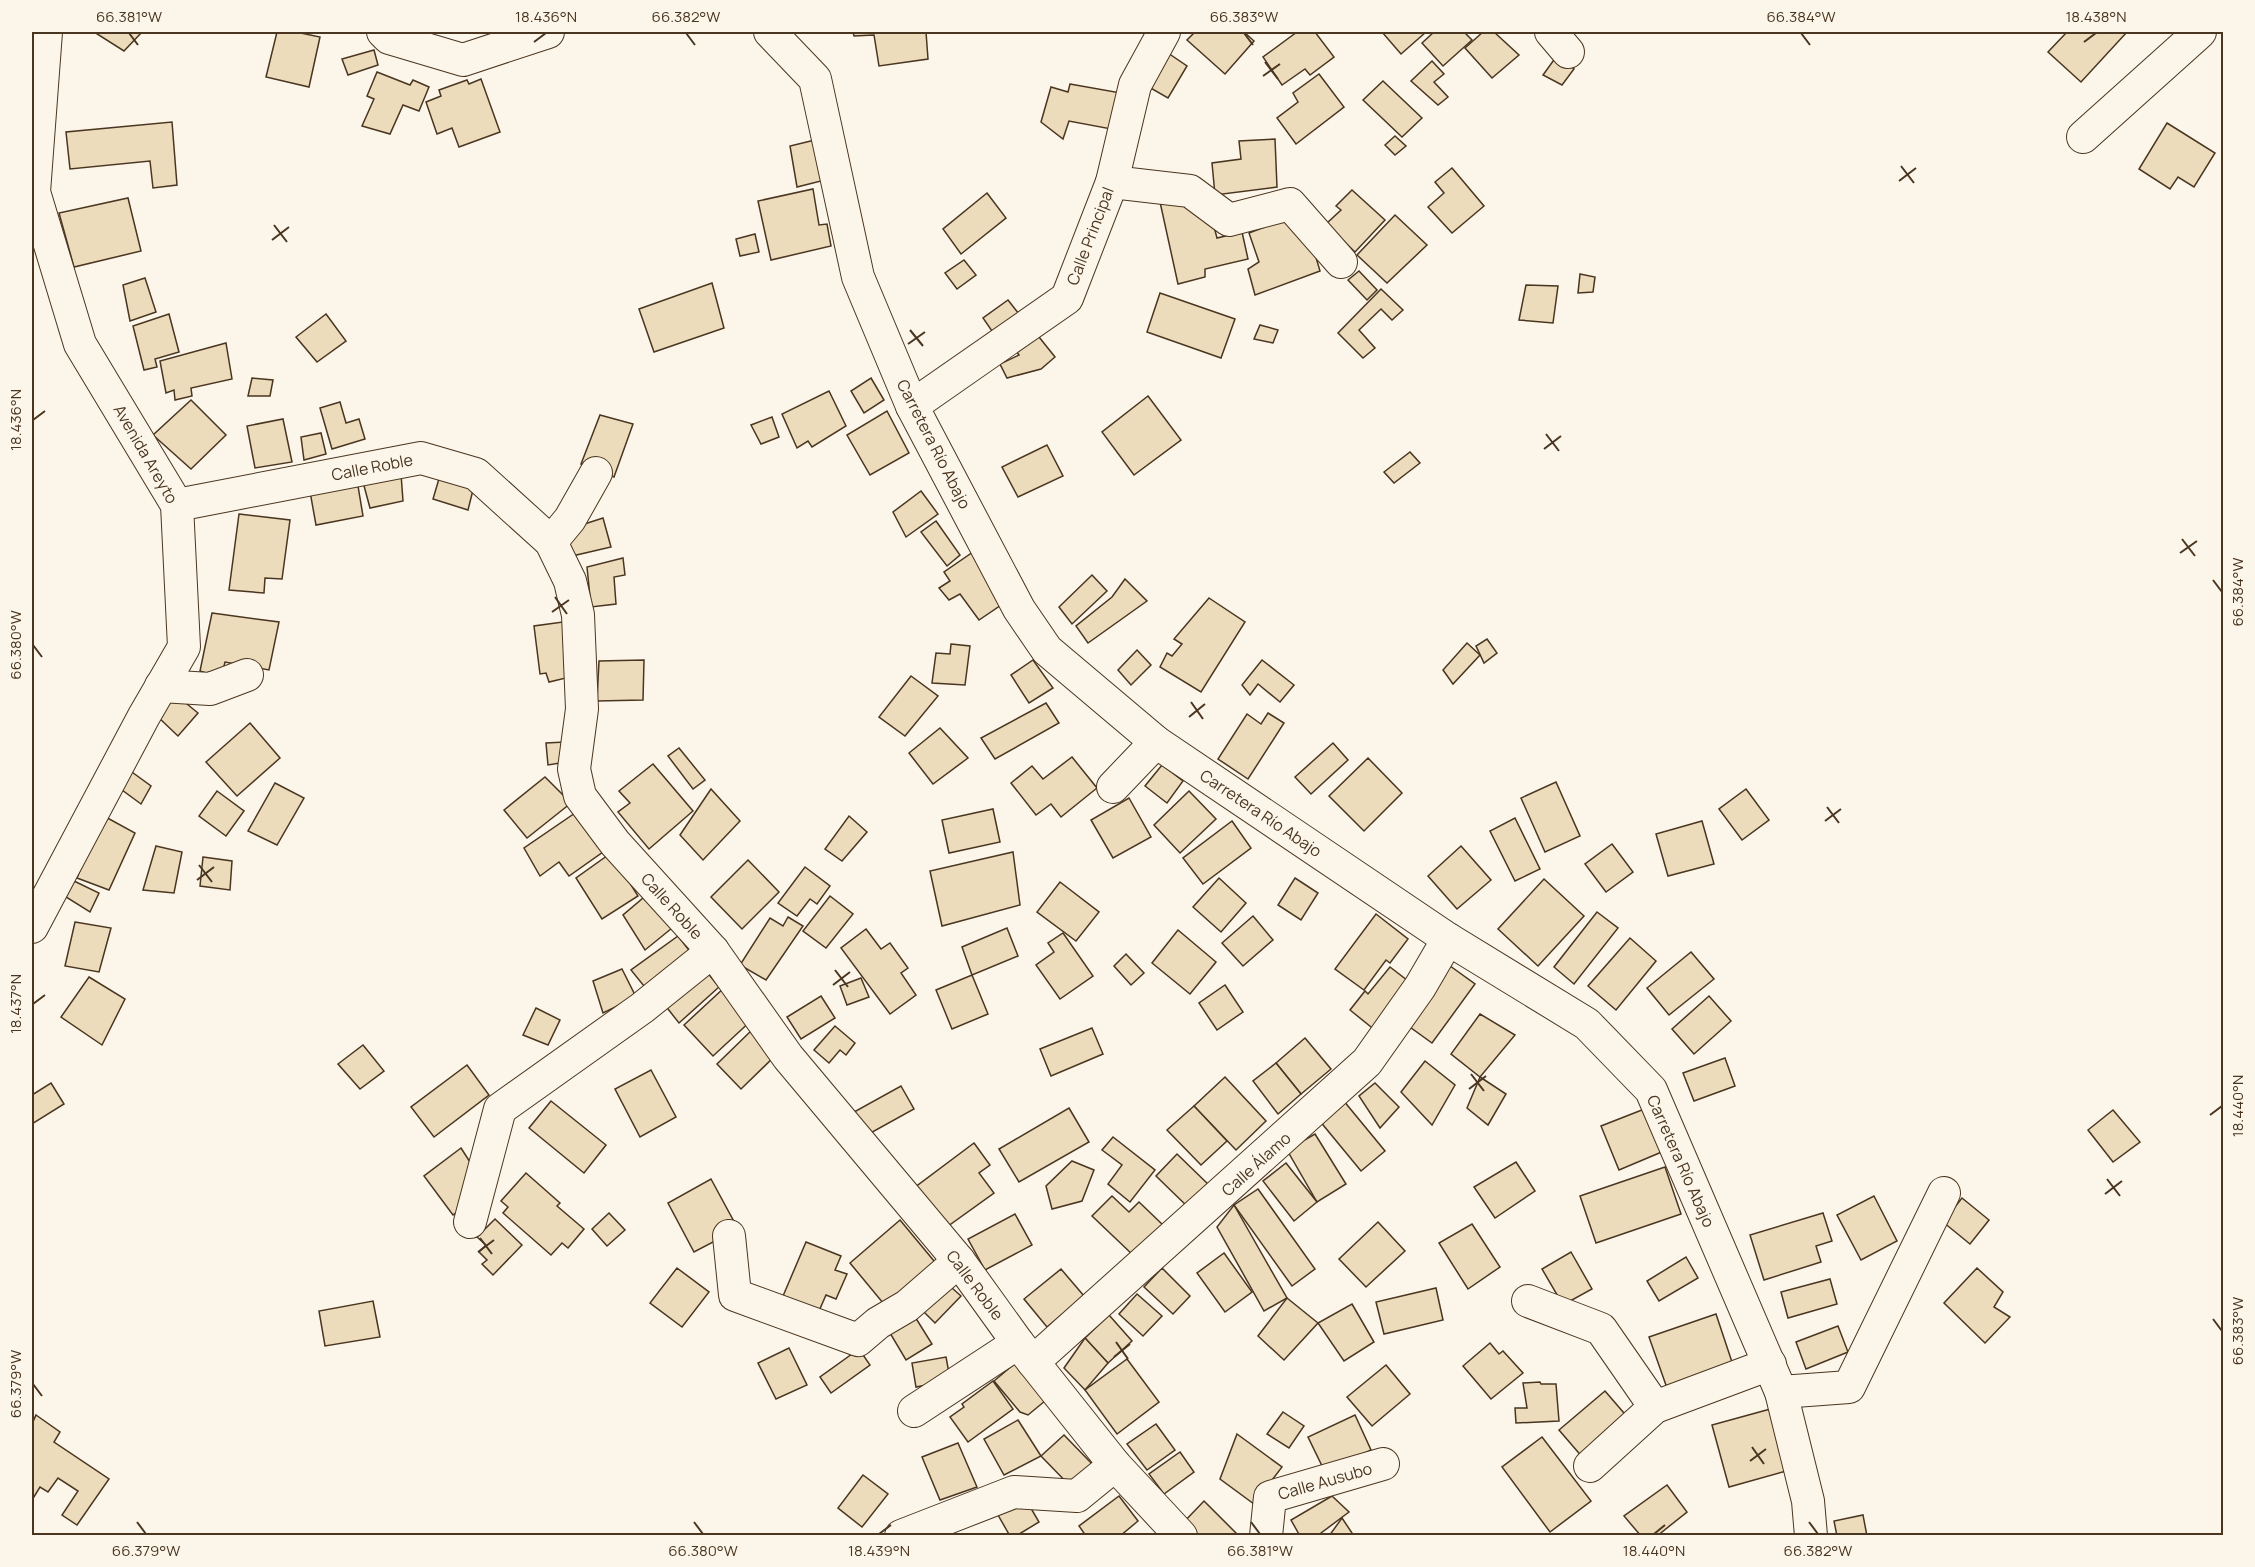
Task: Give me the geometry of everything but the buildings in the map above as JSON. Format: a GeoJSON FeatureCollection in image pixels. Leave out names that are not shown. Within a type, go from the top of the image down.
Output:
{"type":"FeatureCollection","features":[{"type":"Feature","properties":{"kind":"street","name":"Avenida Areyto"},"geometry":{"type":"LineString","coordinates":[[32,927],[184,647],[177,505],[80,344],[34,192],[46,32]]}},
{"type":"Feature","properties":{"kind":"street"},"geometry":{"type":"LineString","coordinates":[[383,32],[389,38],[463,60],[548,32]]}},
{"type":"Feature","properties":{"kind":"street","name":"Carretera Río Abajo"},"geometry":{"type":"LineString","coordinates":[[770,32],[815,79],[858,277],[912,406],[1019,609],[1047,650],[1156,742],[1448,939],[1587,1024],[1651,1090],[1775,1378],[1809,1501],[1811,1536]]}},
{"type":"Feature","properties":{"kind":"street","name":"Calle Principal"},"geometry":{"type":"LineString","coordinates":[[912,406],[1067,298],[1112,182],[1135,85],[1164,32]]}},
{"type":"Feature","properties":{"kind":"street"},"geometry":{"type":"LineString","coordinates":[[2083,137],[2200,32]]}},
{"type":"Feature","properties":{"kind":"street"},"geometry":{"type":"LineString","coordinates":[[1112,182],[1191,191],[1229,220],[1290,204],[1341,262]]}},
{"type":"Feature","properties":{"kind":"street","name":"Calle Roble"},"geometry":{"type":"LineString","coordinates":[[177,505],[421,458],[476,474],[551,542],[570,581],[578,615],[582,709],[574,769],[580,796],[615,843],[713,951],[788,1056],[958,1261],[1025,1353],[1116,1465],[1181,1536]]}},
{"type":"Feature","properties":{"kind":"street"},"geometry":{"type":"LineString","coordinates":[[551,542],[570,519],[596,473]]}},
{"type":"Feature","properties":{"kind":"street"},"geometry":{"type":"LineString","coordinates":[[161,686],[210,690],[247,675]]}},
{"type":"Feature","properties":{"kind":"street"},"geometry":{"type":"LineString","coordinates":[[1113,787],[1156,742]]}},
{"type":"Feature","properties":{"kind":"street","name":"Calle Álamo"},"geometry":{"type":"LineString","coordinates":[[914,1411],[1025,1353],[1306,1120],[1368,1062],[1420,987],[1448,939]]}},
{"type":"Feature","properties":{"kind":"street"},"geometry":{"type":"LineString","coordinates":[[470,1221],[500,1109],[642,1008],[713,951]]}},
{"type":"Feature","properties":{"kind":"street"},"geometry":{"type":"LineString","coordinates":[[1590,1466],[1656,1407],[1775,1378],[1849,1387],[1944,1193]]}},
{"type":"Feature","properties":{"kind":"street"},"geometry":{"type":"LineString","coordinates":[[729,1236],[735,1295],[858,1341],[878,1323],[907,1306],[958,1261]]}},
{"type":"Feature","properties":{"kind":"street"},"geometry":{"type":"LineString","coordinates":[[1528,1301],[1601,1329],[1656,1407]]}},
{"type":"Feature","properties":{"kind":"street","name":"Calle Ausubo"},"geometry":{"type":"LineString","coordinates":[[1266,1536],[1270,1497],[1383,1464]]}},
{"type":"Feature","properties":{"kind":"street"},"geometry":{"type":"LineString","coordinates":[[901,1536],[1014,1492],[1077,1496],[1116,1465]]}}]}
